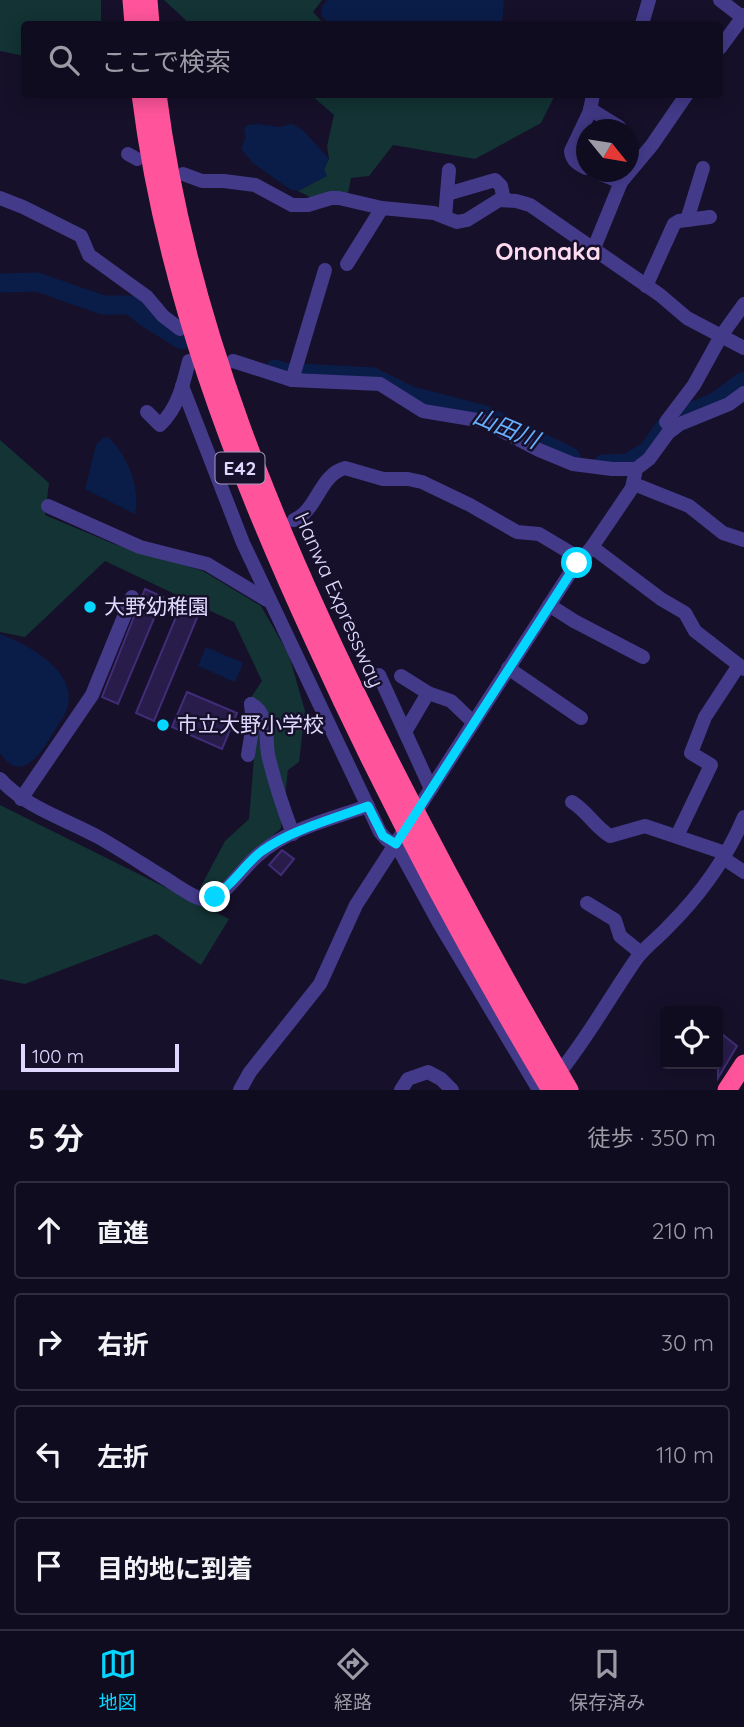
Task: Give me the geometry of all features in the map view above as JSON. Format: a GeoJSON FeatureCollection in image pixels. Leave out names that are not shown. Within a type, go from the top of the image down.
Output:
{"type":"FeatureCollection","features":[{"type":"Feature","properties":{"kind":"highway"},"geometry":{"type":"LineString","coordinates":[[132,0],[134,21]]}},
{"type":"Feature","properties":{"kind":"highway"},"geometry":{"type":"LineString","coordinates":[[148,0],[150,21]]}},
{"type":"Feature","properties":{"kind":"highway","name":"Hanwa Expressway"},"geometry":{"type":"LineString","coordinates":[[142,98],[152,168],[190,325],[213,396],[277,560],[334,684],[569,1090]]}},
{"type":"Feature","properties":{"kind":"highway","name":"Hanwa Expressway"},"geometry":{"type":"LineString","coordinates":[[158,98],[167,163],[191,267],[240,424],[267,495],[461,934],[551,1090]]}},
{"type":"Feature","properties":{"kind":"highway"},"geometry":{"type":"LineString","coordinates":[[727,1090],[744,1064]]}},
{"type":"Feature","properties":{"kind":"street"},"geometry":{"type":"LineString","coordinates":[[643,21],[649,0]]}},
{"type":"Feature","properties":{"kind":"street"},"geometry":{"type":"LineString","coordinates":[[720,0],[743,16],[723,43]]}},
{"type":"Feature","properties":{"kind":"street"},"geometry":{"type":"LineString","coordinates":[[639,161],[684,98]]}},
{"type":"Feature","properties":{"kind":"street"},"geometry":{"type":"LineString","coordinates":[[585,119],[592,102],[610,119]]}},
{"type":"Feature","properties":{"kind":"street"},"geometry":{"type":"LineString","coordinates":[[576,139],[571,151],[576,162]]}},
{"type":"Feature","properties":{"kind":"street"},"geometry":{"type":"LineString","coordinates":[[687,220],[703,169]]}},
{"type":"Feature","properties":{"kind":"street"},"geometry":{"type":"LineString","coordinates":[[445,217],[449,170]]}},
{"type":"Feature","properties":{"kind":"street"},"geometry":{"type":"LineString","coordinates":[[183,174],[202,181],[255,185],[292,205],[308,205],[331,198],[382,208],[415,210],[457,222],[467,220],[499,200],[530,205],[594,248],[687,318],[744,348]]}},
{"type":"Feature","properties":{"kind":"street"},"geometry":{"type":"LineString","coordinates":[[447,194],[495,180],[501,186],[504,200]]}},
{"type":"Feature","properties":{"kind":"street"},"geometry":{"type":"LineString","coordinates":[[594,248],[621,182]]}},
{"type":"Feature","properties":{"kind":"street"},"geometry":{"type":"LineString","coordinates":[[0,198],[23,206],[81,236],[89,255],[147,297],[163,316],[180,329]]}},
{"type":"Feature","properties":{"kind":"street"},"geometry":{"type":"LineString","coordinates":[[347,264],[382,208]]}},
{"type":"Feature","properties":{"kind":"street"},"geometry":{"type":"LineString","coordinates":[[646,286],[670,229],[679,220],[710,217]]}},
{"type":"Feature","properties":{"kind":"street"},"geometry":{"type":"LineString","coordinates":[[292,380],[325,270]]}},
{"type":"Feature","properties":{"kind":"street"},"geometry":{"type":"LineString","coordinates":[[233,361],[292,380],[373,382],[390,389],[423,411],[483,421],[573,464],[636,469],[649,458],[721,336],[744,304]]}},
{"type":"Feature","properties":{"kind":"street"},"geometry":{"type":"LineString","coordinates":[[147,412],[160,425],[172,412],[189,361]]}},
{"type":"Feature","properties":{"kind":"street"},"geometry":{"type":"LineString","coordinates":[[182,386],[248,541],[269,601],[383,836],[396,844],[439,923],[539,1090]]}},
{"type":"Feature","properties":{"kind":"street"},"geometry":{"type":"LineString","coordinates":[[669,426],[729,404],[744,393]]}},
{"type":"Feature","properties":{"kind":"street"},"geometry":{"type":"LineString","coordinates":[[294,520],[309,510],[332,474],[345,468],[383,479],[422,482],[470,505],[517,533],[539,534],[581,559]]}},
{"type":"Feature","properties":{"kind":"street"},"geometry":{"type":"LineString","coordinates":[[240,1090],[250,1072],[320,984],[355,905],[549,605],[634,484],[636,469]]}},
{"type":"Feature","properties":{"kind":"street"},"geometry":{"type":"LineString","coordinates":[[634,484],[689,506],[723,533],[744,540]]}},
{"type":"Feature","properties":{"kind":"street"},"geometry":{"type":"LineString","coordinates":[[48,506],[140,547],[206,564],[269,601]]}},
{"type":"Feature","properties":{"kind":"street"},"geometry":{"type":"LineString","coordinates":[[592,547],[661,599],[685,613],[695,631],[741,667],[705,717],[691,753],[711,765],[677,836]]}},
{"type":"Feature","properties":{"kind":"street"},"geometry":{"type":"LineString","coordinates":[[20,799],[92,695],[132,597]]}},
{"type":"Feature","properties":{"kind":"street"},"geometry":{"type":"LineString","coordinates":[[549,605],[643,657]]}},
{"type":"Feature","properties":{"kind":"street"},"geometry":{"type":"LineString","coordinates":[[508,668],[581,718]]}},
{"type":"Feature","properties":{"kind":"street"},"geometry":{"type":"LineString","coordinates":[[379,676],[431,789]]}},
{"type":"Feature","properties":{"kind":"street"},"geometry":{"type":"LineString","coordinates":[[401,676],[428,693],[452,701],[472,722]]}},
{"type":"Feature","properties":{"kind":"street"},"geometry":{"type":"LineString","coordinates":[[405,732],[428,693]]}},
{"type":"Feature","properties":{"kind":"street"},"geometry":{"type":"LineString","coordinates":[[248,755],[253,724],[251,704],[256,706],[263,717],[268,752],[293,834]]}},
{"type":"Feature","properties":{"kind":"street"},"geometry":{"type":"LineString","coordinates":[[0,779],[20,799],[100,838],[187,892],[211,900],[257,855],[293,834],[368,806]]}},
{"type":"Feature","properties":{"kind":"street"},"geometry":{"type":"LineString","coordinates":[[572,802],[582,808],[601,831],[610,836],[645,826],[724,856],[744,872]]}},
{"type":"Feature","properties":{"kind":"street"},"geometry":{"type":"LineString","coordinates":[[545,1090],[577,1052],[641,953],[667,928],[707,881],[724,856],[744,817]]}},
{"type":"Feature","properties":{"kind":"street"},"geometry":{"type":"LineString","coordinates":[[587,903],[615,920],[620,936],[641,953]]}},
{"type":"Feature","properties":{"kind":"street"},"geometry":{"type":"LineString","coordinates":[[401,1090],[408,1079],[428,1072],[441,1079],[452,1090]]}},
{"type":"Feature","properties":{"kind":"green space"},"geometry":{"type":"Polygon","coordinates":[[[0,0],[101,0],[101,21],[21,21],[21,55],[0,51],[0,0]]]}},
{"type":"Feature","properties":{"kind":"green space"},"geometry":{"type":"Polygon","coordinates":[[[164,0],[322,0],[313,12],[321,21],[187,21],[164,0]]]}},
{"type":"Feature","properties":{"kind":"green space"},"geometry":{"type":"Polygon","coordinates":[[[314,98],[554,98],[541,123],[475,159],[393,145],[369,176],[351,178],[348,193],[312,198],[298,191],[326,176],[324,169],[329,159],[327,146],[334,115],[314,98]]]}},
{"type":"Feature","properties":{"kind":"green space"},"geometry":{"type":"Polygon","coordinates":[[[0,440],[49,483],[45,515],[114,544],[203,571],[261,606],[289,655],[305,711],[299,762],[288,770],[281,828],[211,894],[199,890],[225,841],[249,819],[255,746],[246,705],[262,681],[234,622],[105,561],[25,637],[0,632],[0,440]]]}},
{"type":"Feature","properties":{"kind":"green space"},"geometry":{"type":"Polygon","coordinates":[[[0,805],[229,919],[201,965],[156,934],[25,984],[0,979],[0,805]]]}},
{"type":"Feature","properties":{"kind":"water"},"geometry":{"type":"Polygon","coordinates":[[[327,0],[504,0],[502,21],[326,21],[321,15],[327,0]]]}},
{"type":"Feature","properties":{"kind":"water"},"geometry":{"type":"Polygon","coordinates":[[[292,124],[303,130],[329,159],[324,169],[327,176],[298,191],[291,190],[253,163],[241,149],[247,125],[279,127],[292,124]]]}},
{"type":"Feature","properties":{"kind":"water"},"geometry":{"type":"Polygon","coordinates":[[[108,437],[121,453],[131,473],[136,494],[135,514],[85,489],[96,445],[108,437]]]}},
{"type":"Feature","properties":{"kind":"water"},"geometry":{"type":"Polygon","coordinates":[[[0,634],[26,646],[52,664],[67,688],[69,701],[64,716],[44,747],[28,764],[19,767],[10,763],[0,753],[0,634]]]}},
{"type":"Feature","properties":{"kind":"water"},"geometry":{"type":"Polygon","coordinates":[[[206,647],[243,663],[235,682],[198,666],[206,647]]]}},
{"type":"Feature","properties":{"kind":"building"},"geometry":{"type":"Polygon","coordinates":[[[145,589],[163,597],[118,704],[102,697],[145,589]]]}},
{"type":"Feature","properties":{"kind":"building"},"geometry":{"type":"Polygon","coordinates":[[[181,605],[199,613],[154,721],[136,713],[181,605]]]}},
{"type":"Feature","properties":{"kind":"building"},"geometry":{"type":"Polygon","coordinates":[[[187,692],[237,713],[222,749],[172,727],[187,692]]]}},
{"type":"Feature","properties":{"kind":"building"},"geometry":{"type":"Polygon","coordinates":[[[282,850],[294,859],[281,875],[269,865],[282,850]]]}},
{"type":"Feature","properties":{"kind":"building"},"geometry":{"type":"Polygon","coordinates":[[[723,1035],[737,1046],[718,1078],[718,1069],[723,1069],[723,1035]]]}},
{"type":"Feature","properties":{"kind":"waterway","name":"山田川"},"geometry":{"type":"LineString","coordinates":[[0,283],[37,282],[103,305],[131,305],[182,340]]}},
{"type":"Feature","properties":{"kind":"waterway","name":"山田川"},"geometry":{"type":"LineString","coordinates":[[275,369],[284,372],[373,377],[411,396],[485,415],[571,457]]}},
{"type":"Feature","properties":{"kind":"waterway","name":"山田川"},"geometry":{"type":"LineString","coordinates":[[603,464],[628,463],[648,451],[664,428],[679,417],[715,402],[744,381]]}},
{"type":"Feature","properties":{"kind":"place","name":"大野幼稚園"},"geometry":{"type":"Point","coordinates":[90,607]}},
{"type":"Feature","properties":{"kind":"place","name":"市立大野小学校"},"geometry":{"type":"Point","coordinates":[163,725]}},
{"type":"Feature","properties":{"kind":"district","name":"Ononaka"},"geometry":{"type":"Point","coordinates":[548,252]}},
{"type":"Feature","properties":{"kind":"route"},"geometry":{"type":"LineString","coordinates":[[215,897],[245,866],[271,845],[368,806],[380,832],[396,844],[577,563]]}}]}
